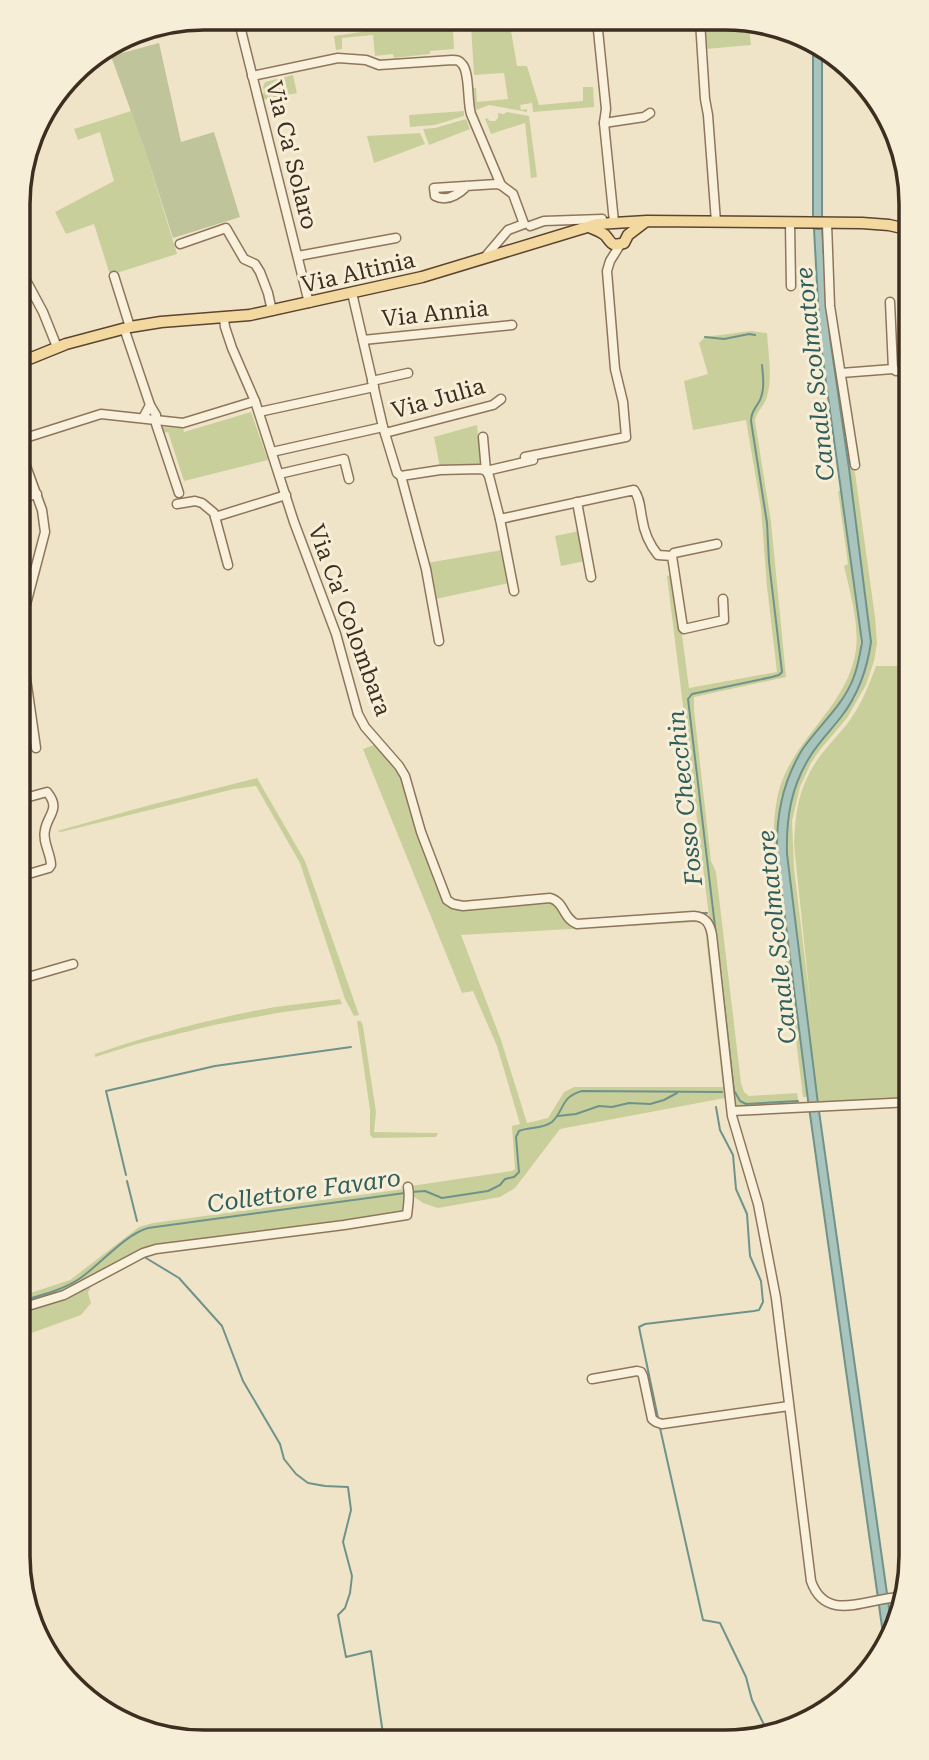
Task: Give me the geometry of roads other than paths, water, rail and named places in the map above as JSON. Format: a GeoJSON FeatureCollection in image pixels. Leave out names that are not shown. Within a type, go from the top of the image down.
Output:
{"type":"FeatureCollection","features":[{"type":"Feature","properties":{"kind":"main road","name":"Via Altinia"},"geometry":{"type":"LineString","coordinates":[[30,358],[57,347],[127,328],[272,311],[433,274],[585,225],[647,221],[870,224],[899,228]]}},
{"type":"Feature","properties":{"kind":"main road"},"geometry":{"type":"LineString","coordinates":[[585,225],[613,244],[620,245],[647,221]]}},
{"type":"Feature","properties":{"kind":"main road"},"geometry":{"type":"LineString","coordinates":[[607,238],[606,229],[611,222],[626,227],[628,236]]}},
{"type":"Feature","properties":{"kind":"street","name":"Via Ca' Solaro"},"geometry":{"type":"LineString","coordinates":[[241,30],[309,303]]}},
{"type":"Feature","properties":{"kind":"street"},"geometry":{"type":"LineString","coordinates":[[598,30],[606,109],[604,123],[611,222]]}},
{"type":"Feature","properties":{"kind":"street"},"geometry":{"type":"LineString","coordinates":[[701,30],[716,222]]}},
{"type":"Feature","properties":{"kind":"street"},"geometry":{"type":"LineString","coordinates":[[252,76],[342,57],[366,60],[379,65],[459,61],[465,68],[469,107],[501,185],[513,194],[535,243]]}},
{"type":"Feature","properties":{"kind":"street"},"geometry":{"type":"LineString","coordinates":[[604,123],[644,117],[650,113]]}},
{"type":"Feature","properties":{"kind":"street"},"geometry":{"type":"LineString","coordinates":[[467,186],[501,185]]}},
{"type":"Feature","properties":{"kind":"street"},"geometry":{"type":"LineString","coordinates":[[483,260],[508,230],[516,226],[544,221],[585,225]]}},
{"type":"Feature","properties":{"kind":"street"},"geometry":{"type":"LineString","coordinates":[[790,223],[791,286]]}},
{"type":"Feature","properties":{"kind":"street"},"geometry":{"type":"LineString","coordinates":[[821,224],[830,306],[855,465]]}},
{"type":"Feature","properties":{"kind":"street"},"geometry":{"type":"LineString","coordinates":[[180,244],[226,228],[244,259],[255,264],[260,272],[272,311]]}},
{"type":"Feature","properties":{"kind":"street"},"geometry":{"type":"LineString","coordinates":[[299,256],[396,238]]}},
{"type":"Feature","properties":{"kind":"street"},"geometry":{"type":"LineString","coordinates":[[607,238],[610,261]]}},
{"type":"Feature","properties":{"kind":"street"},"geometry":{"type":"LineString","coordinates":[[401,476],[440,470],[486,471],[529,458],[626,437],[623,402],[615,369],[607,271],[620,245]]}},
{"type":"Feature","properties":{"kind":"street"},"geometry":{"type":"LineString","coordinates":[[114,276],[150,405],[179,493]]}},
{"type":"Feature","properties":{"kind":"street"},"geometry":{"type":"LineString","coordinates":[[30,288],[57,347]]}},
{"type":"Feature","properties":{"kind":"street"},"geometry":{"type":"LineString","coordinates":[[352,293],[384,430],[397,473],[401,476],[430,584],[439,641]]}},
{"type":"Feature","properties":{"kind":"street"},"geometry":{"type":"LineString","coordinates":[[890,302],[893,369]]}},
{"type":"Feature","properties":{"kind":"street","name":"Via Ca' Colombara"},"geometry":{"type":"LineString","coordinates":[[224,318],[232,348],[255,401],[336,634],[358,714],[365,727],[399,765],[405,776],[421,832],[447,900],[463,906],[555,899],[562,905],[569,920],[577,924],[694,916],[704,919],[709,925],[732,1111],[758,1204],[776,1298],[809,1572],[821,1599],[836,1605],[894,1598]]}},
{"type":"Feature","properties":{"kind":"street","name":"Via Annia"},"geometry":{"type":"LineString","coordinates":[[363,340],[512,325]]}},
{"type":"Feature","properties":{"kind":"street"},"geometry":{"type":"LineString","coordinates":[[841,373],[899,371]]}},
{"type":"Feature","properties":{"kind":"street"},"geometry":{"type":"LineString","coordinates":[[259,412],[408,373]]}},
{"type":"Feature","properties":{"kind":"street","name":"Via Julia"},"geometry":{"type":"LineString","coordinates":[[272,452],[493,405],[501,399]]}},
{"type":"Feature","properties":{"kind":"street"},"geometry":{"type":"LineString","coordinates":[[30,437],[101,414],[183,423],[255,401]]}},
{"type":"Feature","properties":{"kind":"street"},"geometry":{"type":"LineString","coordinates":[[143,418],[150,405]]}},
{"type":"Feature","properties":{"kind":"street"},"geometry":{"type":"LineString","coordinates":[[483,437],[486,471],[500,519],[514,591]]}},
{"type":"Feature","properties":{"kind":"street"},"geometry":{"type":"LineString","coordinates":[[279,474],[344,459],[349,479]]}},
{"type":"Feature","properties":{"kind":"street"},"geometry":{"type":"LineString","coordinates":[[30,477],[42,510],[45,532],[30,589]]}},
{"type":"Feature","properties":{"kind":"street"},"geometry":{"type":"LineString","coordinates":[[500,519],[634,491],[644,527],[652,548],[658,555],[672,556],[674,553],[717,544]]}},
{"type":"Feature","properties":{"kind":"street"},"geometry":{"type":"LineString","coordinates":[[30,496],[37,494]]}},
{"type":"Feature","properties":{"kind":"street"},"geometry":{"type":"LineString","coordinates":[[215,517],[286,495]]}},
{"type":"Feature","properties":{"kind":"street"},"geometry":{"type":"LineString","coordinates":[[177,504],[198,502],[211,511],[228,565]]}},
{"type":"Feature","properties":{"kind":"street"},"geometry":{"type":"LineString","coordinates":[[577,502],[592,577]]}},
{"type":"Feature","properties":{"kind":"street"},"geometry":{"type":"LineString","coordinates":[[672,556],[684,629],[724,621],[723,599]]}},
{"type":"Feature","properties":{"kind":"street"},"geometry":{"type":"LineString","coordinates":[[30,713],[36,748]]}},
{"type":"Feature","properties":{"kind":"street"},"geometry":{"type":"LineString","coordinates":[[30,797],[47,792],[54,806],[44,831],[51,865],[30,874]]}},
{"type":"Feature","properties":{"kind":"street"},"geometry":{"type":"LineString","coordinates":[[30,977],[73,964]]}},
{"type":"Feature","properties":{"kind":"street"},"geometry":{"type":"LineString","coordinates":[[732,1111],[899,1103]]}},
{"type":"Feature","properties":{"kind":"street"},"geometry":{"type":"LineString","coordinates":[[30,1305],[64,1295],[143,1253],[156,1249],[408,1215],[409,1192]]}},
{"type":"Feature","properties":{"kind":"street"},"geometry":{"type":"LineString","coordinates":[[592,1379],[641,1372],[652,1419],[662,1424],[789,1406]]}},
{"type":"Feature","properties":{"kind":"water"},"geometry":{"type":"Polygon","coordinates":[[[813,54],[822,59],[822,219],[813,219],[813,54]]]}},
{"type":"Feature","properties":{"kind":"water"},"geometry":{"type":"Polygon","coordinates":[[[814,229],[822,229],[830,338],[871,642],[864,672],[853,700],[814,750],[794,790],[789,815],[787,854],[818,1104],[890,1612],[882,1630],[808,1100],[777,855],[779,814],[795,762],[848,689],[856,670],[862,642],[820,339],[814,229]]]}},
{"type":"Feature","properties":{"kind":"waterway","name":"Fosso Checchin"},"geometry":{"type":"LineString","coordinates":[[705,337],[724,339],[755,335]]}},
{"type":"Feature","properties":{"kind":"waterway","name":"Fosso Checchin"},"geometry":{"type":"LineString","coordinates":[[716,935],[688,699],[692,694],[772,677],[782,672],[767,523],[751,421],[763,391],[762,365]]}},
{"type":"Feature","properties":{"kind":"waterway"},"geometry":{"type":"LineString","coordinates":[[415,798],[427,837]]}},
{"type":"Feature","properties":{"kind":"waterway"},"geometry":{"type":"LineString","coordinates":[[434,855],[441,873]]}},
{"type":"Feature","properties":{"kind":"waterway"},"geometry":{"type":"LineString","coordinates":[[698,913],[707,913]]}},
{"type":"Feature","properties":{"kind":"waterway","name":"Fosso Checchin"},"geometry":{"type":"LineString","coordinates":[[717,944],[734,1091]]}},
{"type":"Feature","properties":{"kind":"waterway"},"geometry":{"type":"LineString","coordinates":[[126,1175],[106,1091],[215,1066],[351,1047]]}},
{"type":"Feature","properties":{"kind":"waterway","name":"Collettore Favaro"},"geometry":{"type":"LineString","coordinates":[[411,1192],[425,1191],[442,1198],[488,1191],[505,1179],[514,1177],[519,1172],[516,1137],[519,1131],[552,1122],[566,1100],[582,1091],[722,1092]]}},
{"type":"Feature","properties":{"kind":"waterway","name":"Collettore Favaro"},"geometry":{"type":"LineString","coordinates":[[735,1092],[740,1101],[746,1104],[798,1101]]}},
{"type":"Feature","properties":{"kind":"waterway"},"geometry":{"type":"LineString","coordinates":[[558,1116],[576,1114],[599,1106],[650,1104],[677,1093]]}},
{"type":"Feature","properties":{"kind":"waterway"},"geometry":{"type":"LineString","coordinates":[[658,1418],[639,1327],[645,1324],[759,1310],[763,1302],[761,1281],[750,1256],[747,1214],[736,1189],[733,1155],[720,1130],[716,1107]]}},
{"type":"Feature","properties":{"kind":"waterway"},"geometry":{"type":"LineString","coordinates":[[127,1181],[137,1221]]}},
{"type":"Feature","properties":{"kind":"waterway","name":"Collettore Favaro"},"geometry":{"type":"LineString","coordinates":[[30,1299],[72,1283],[130,1237],[148,1228],[405,1193]]}},
{"type":"Feature","properties":{"kind":"waterway"},"geometry":{"type":"LineString","coordinates":[[146,1258],[179,1278],[222,1326],[243,1381],[280,1444],[284,1459],[296,1474],[308,1483],[348,1487],[351,1510],[343,1542],[352,1576],[345,1608],[338,1615],[346,1657],[371,1651],[382,1730]]}},
{"type":"Feature","properties":{"kind":"waterway"},"geometry":{"type":"LineString","coordinates":[[660,1428],[703,1620],[720,1623],[746,1677],[752,1700],[764,1726]]}},
{"type":"Feature","properties":{"kind":"water label","name":"Canale Scolmatore"},"geometry":{"type":"Point","coordinates":[815,374]}},
{"type":"Feature","properties":{"kind":"water label","name":"Canale Scolmatore"},"geometry":{"type":"Point","coordinates":[777,937]}}]}
